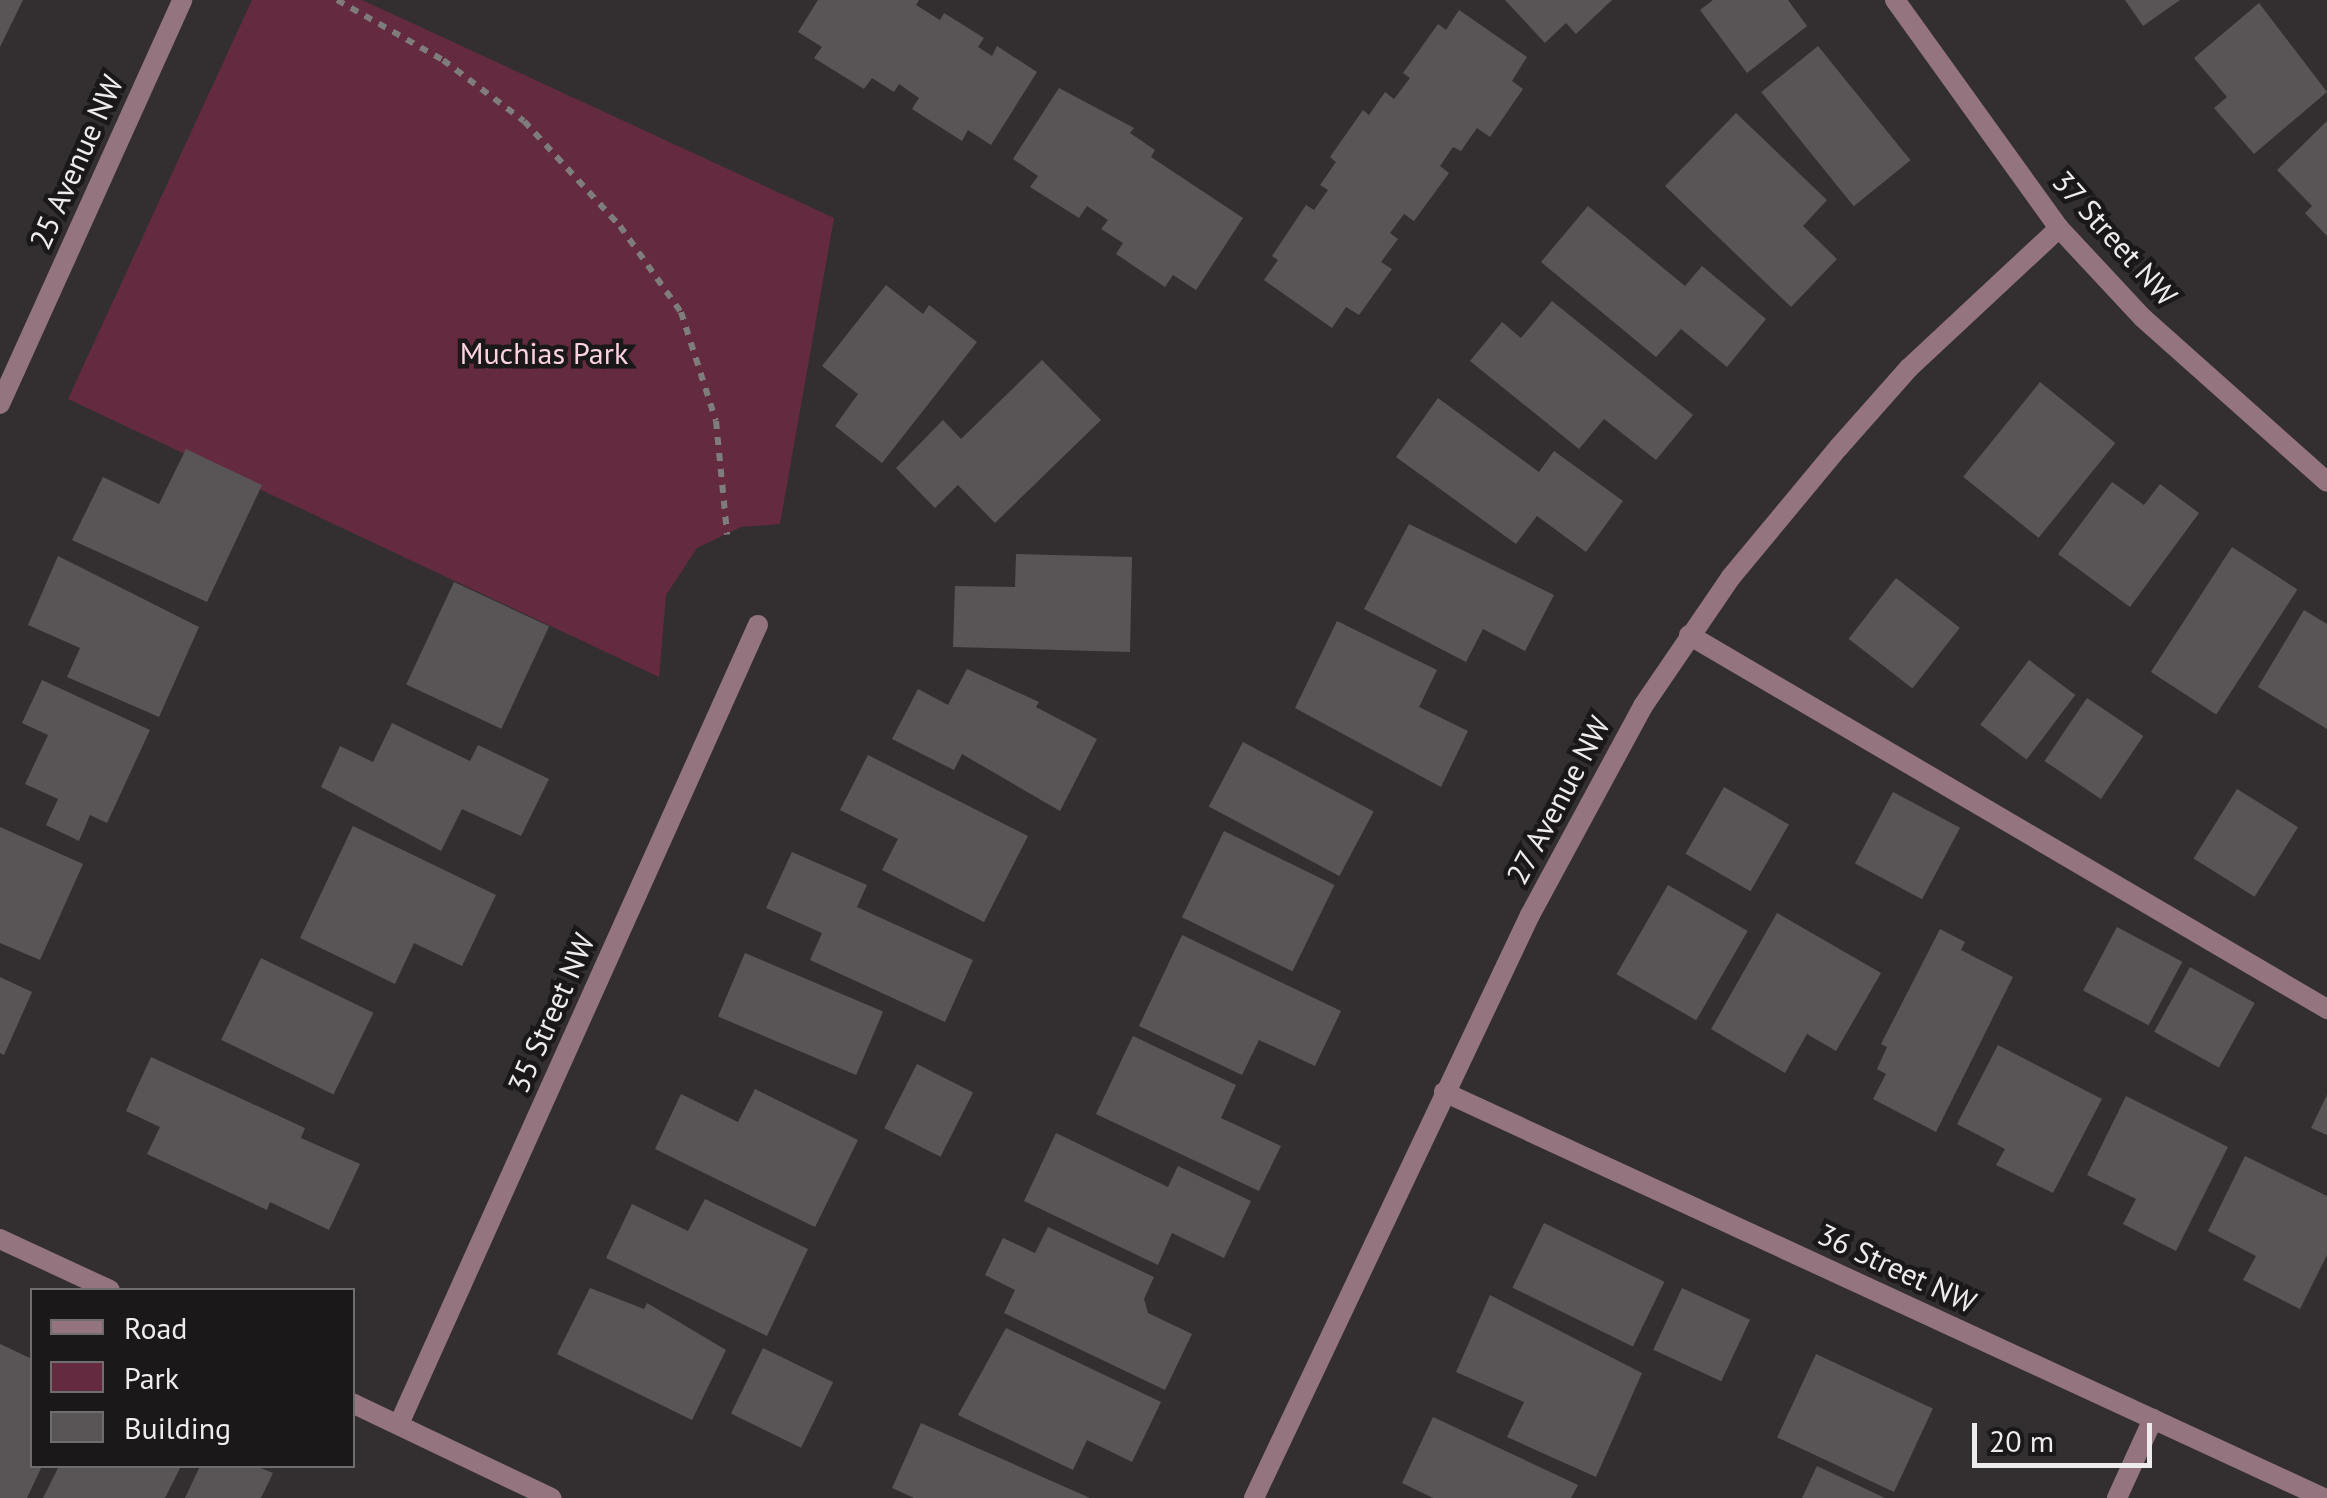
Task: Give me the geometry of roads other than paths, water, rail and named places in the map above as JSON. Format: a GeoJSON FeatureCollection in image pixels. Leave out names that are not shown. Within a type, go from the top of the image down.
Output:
{"type":"FeatureCollection","features":[{"type":"Feature","properties":{"kind":"street","name":"25 Avenue NW"},"geometry":{"type":"LineString","coordinates":[[0,404],[182,0]]}},
{"type":"Feature","properties":{"kind":"street","name":"37 Street NW"},"geometry":{"type":"LineString","coordinates":[[1895,0],[2059,228],[2143,318],[2327,482]]}},
{"type":"Feature","properties":{"kind":"street","name":"27 Avenue NW"},"geometry":{"type":"LineString","coordinates":[[1254,1498],[1444,1092],[1602,777],[1689,635],[1774,522],[1909,368],[2059,228]]}},
{"type":"Feature","properties":{"kind":"street","name":"35 Street NW"},"geometry":{"type":"LineString","coordinates":[[399,1424],[758,626]]}},
{"type":"Feature","properties":{"kind":"street"},"geometry":{"type":"LineString","coordinates":[[1689,635],[2327,1009]]}},
{"type":"Feature","properties":{"kind":"street","name":"36 Street NW"},"geometry":{"type":"LineString","coordinates":[[1444,1092],[2324,1498]]}},
{"type":"Feature","properties":{"kind":"street"},"geometry":{"type":"LineString","coordinates":[[0,1240],[106,1288]]}},
{"type":"Feature","properties":{"kind":"street"},"geometry":{"type":"LineString","coordinates":[[355,1404],[551,1498]]}},
{"type":"Feature","properties":{"kind":"street"},"geometry":{"type":"LineString","coordinates":[[2117,1498],[2154,1419]]}},
{"type":"Feature","properties":{"kind":"park label","name":"Muchias Park"},"geometry":{"type":"Point","coordinates":[544,353]}}]}
